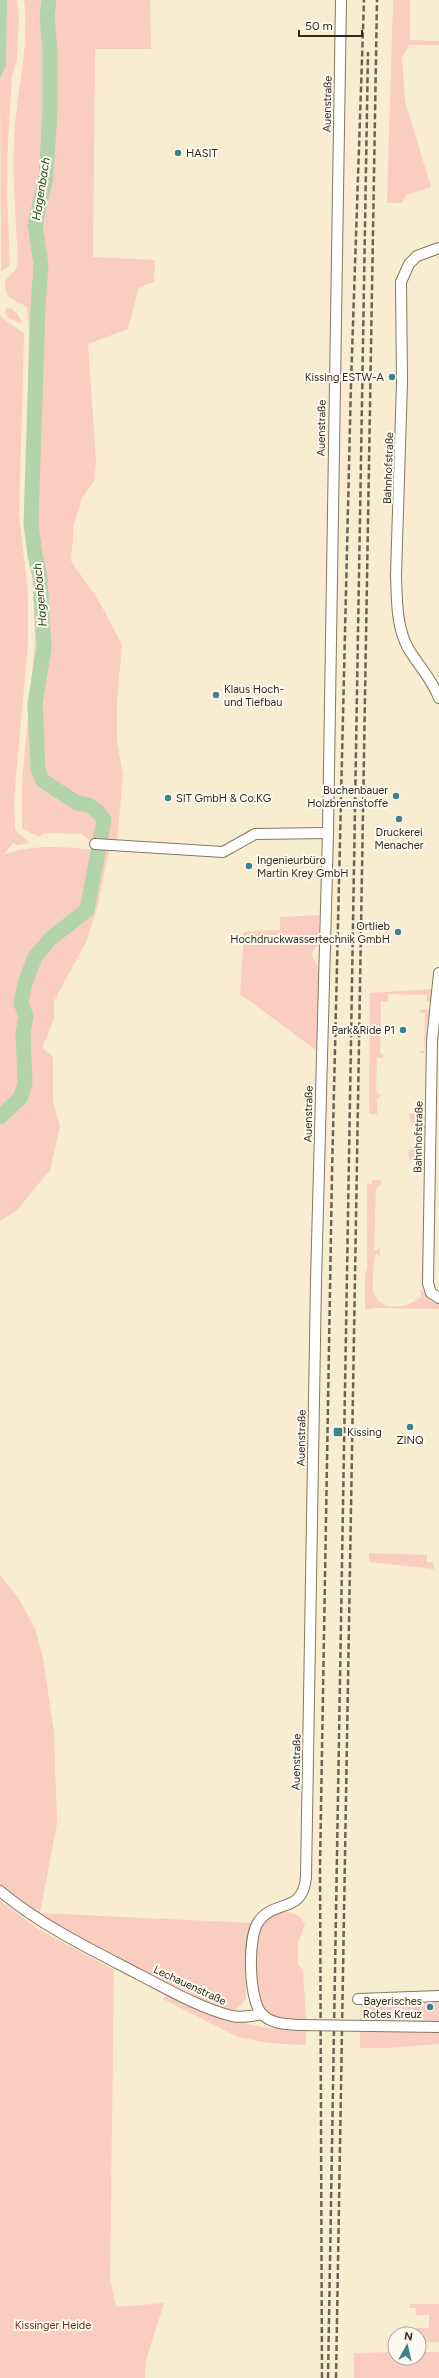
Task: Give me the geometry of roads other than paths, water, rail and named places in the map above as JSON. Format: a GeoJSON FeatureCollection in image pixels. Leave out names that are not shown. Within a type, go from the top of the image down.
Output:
{"type":"FeatureCollection","features":[{"type":"Feature","properties":{"kind":"street","name":"Auenstraße"},"geometry":{"type":"LineString","coordinates":[[262,2014],[255,2004],[252,1992],[254,1931],[258,1921],[266,1914],[299,1899],[305,1890],[306,1877],[316,1288],[328,833],[341,0]]}},
{"type":"Feature","properties":{"kind":"street","name":"Bahnhofstraße"},"geometry":{"type":"LineString","coordinates":[[439,248],[417,256],[409,264],[401,282],[402,382],[396,575],[397,604],[402,633],[407,646],[432,681],[439,698]]}},
{"type":"Feature","properties":{"kind":"street"},"geometry":{"type":"LineString","coordinates":[[95,844],[223,852],[254,834],[328,833]]}},
{"type":"Feature","properties":{"kind":"street","name":"Bahnhofstraße"},"geometry":{"type":"LineString","coordinates":[[439,973],[432,1041],[435,1135],[428,1283],[431,1293],[439,1298]]}},
{"type":"Feature","properties":{"kind":"street","name":"Lechauenstraße"},"geometry":{"type":"LineString","coordinates":[[0,1890],[39,1920],[209,2009],[234,2016],[246,2017],[262,2014]]}},
{"type":"Feature","properties":{"kind":"street"},"geometry":{"type":"LineString","coordinates":[[358,1999],[439,1996]]}},
{"type":"Feature","properties":{"kind":"street"},"geometry":{"type":"LineString","coordinates":[[262,2014],[274,2022],[298,2025],[439,2027]]}},
{"type":"Feature","properties":{"kind":"waterway","name":"Hagenbach"},"geometry":{"type":"LineString","coordinates":[[0,1117],[21,1097],[25,1082],[23,1033],[26,1016],[21,1003],[25,983],[35,957],[50,939],[87,910],[104,820],[98,812],[89,805],[77,803],[42,780],[38,768],[35,704],[44,648],[40,577],[35,555],[31,524],[38,307],[41,265],[35,225],[46,177],[50,111],[50,49],[47,18],[49,0]]}},
{"type":"Feature","properties":{"kind":"railway"},"geometry":{"type":"LineString","coordinates":[[322,2378],[320,1866],[332,1174],[351,383],[364,0]]}},
{"type":"Feature","properties":{"kind":"railway"},"geometry":{"type":"LineString","coordinates":[[336,2378],[377,0]]}},
{"type":"Feature","properties":{"kind":"railway"},"geometry":{"type":"LineString","coordinates":[[328,2378],[368,52]]}},
{"type":"Feature","properties":{"kind":"place","name":"HASIT"},"geometry":{"type":"Point","coordinates":[178,153]}},
{"type":"Feature","properties":{"kind":"place","name":"Kissing ESTW-A"},"geometry":{"type":"Point","coordinates":[392,377]}},
{"type":"Feature","properties":{"kind":"place","name":"Klaus Hoch- und Tiefbau"},"geometry":{"type":"Point","coordinates":[216,695]}},
{"type":"Feature","properties":{"kind":"place","name":"Buchenbauer Holzbrennstoffe"},"geometry":{"type":"Point","coordinates":[396,796]}},
{"type":"Feature","properties":{"kind":"place","name":"SIT GmbH & Co.KG"},"geometry":{"type":"Point","coordinates":[168,798]}},
{"type":"Feature","properties":{"kind":"place","name":"Druckerei Menacher"},"geometry":{"type":"Point","coordinates":[399,819]}},
{"type":"Feature","properties":{"kind":"place","name":"Ingenieurbüro Martin Krey GmbH"},"geometry":{"type":"Point","coordinates":[249,866]}},
{"type":"Feature","properties":{"kind":"place","name":"Ortlieb Hochdruckwassertechnik GmbH"},"geometry":{"type":"Point","coordinates":[398,932]}},
{"type":"Feature","properties":{"kind":"place","name":"Park&Ride P1"},"geometry":{"type":"Point","coordinates":[403,1030]}},
{"type":"Feature","properties":{"kind":"place","name":"ZINQ"},"geometry":{"type":"Point","coordinates":[410,1427]}},
{"type":"Feature","properties":{"kind":"place","name":"Kissing"},"geometry":{"type":"Point","coordinates":[338,1432]}},
{"type":"Feature","properties":{"kind":"place","name":"Bayerisches Rotes Kreuz"},"geometry":{"type":"Point","coordinates":[430,2007]}},
{"type":"Feature","properties":{"kind":"park label","name":"Kissinger Heide"},"geometry":{"type":"Point","coordinates":[53,2325]}}]}
